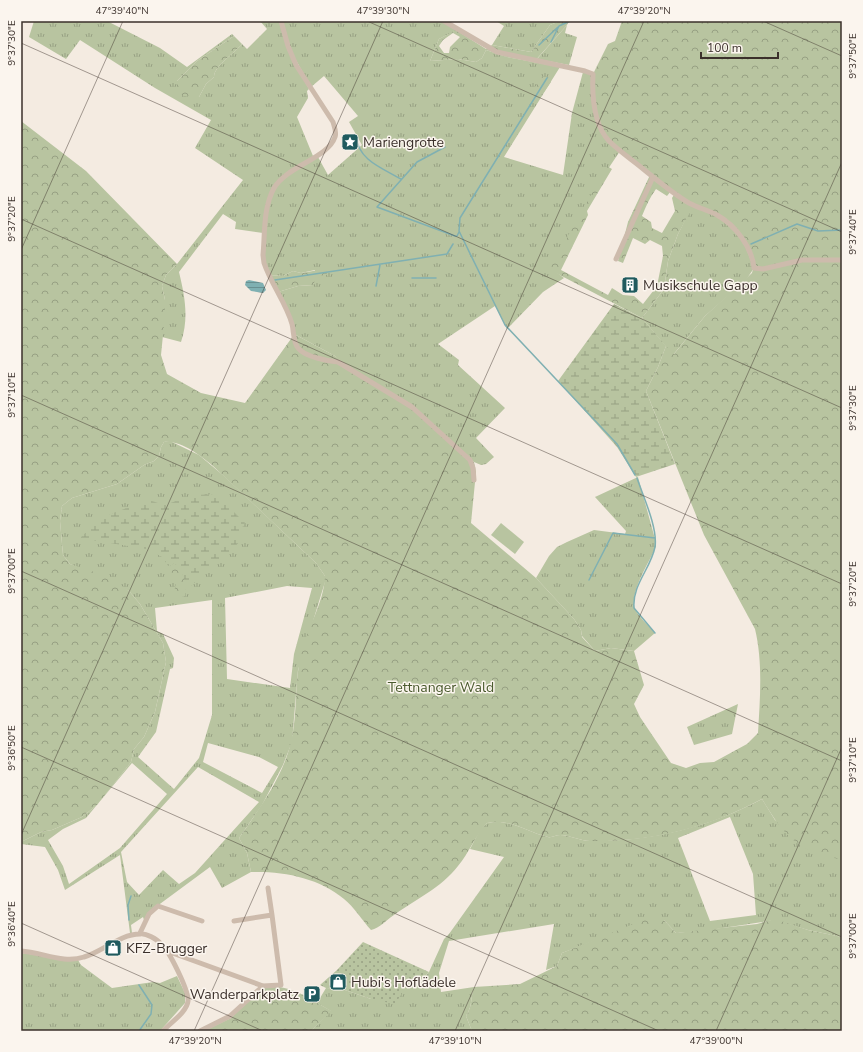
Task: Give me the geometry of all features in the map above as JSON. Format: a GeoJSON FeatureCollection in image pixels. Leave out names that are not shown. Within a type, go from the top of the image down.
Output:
{"type":"FeatureCollection","features":[{"type":"Feature","properties":{"kind":"street"},"geometry":{"type":"LineString","coordinates":[[281,21],[288,46],[296,65],[333,122],[336,136],[330,144],[315,156],[282,178],[270,198],[263,255],[268,274],[289,314],[298,349],[328,361],[338,362],[412,407],[470,460],[474,468],[474,480]]}},
{"type":"Feature","properties":{"kind":"street"},"geometry":{"type":"LineString","coordinates":[[444,21],[497,52],[590,72],[593,74],[595,109],[599,125],[608,140],[653,177],[688,202],[717,215],[730,224],[742,238],[750,254],[754,268],[763,269],[802,260],[842,260]]}},
{"type":"Feature","properties":{"kind":"street"},"geometry":{"type":"LineString","coordinates":[[616,259],[653,177]]}},
{"type":"Feature","properties":{"kind":"street"},"geometry":{"type":"LineString","coordinates":[[167,951],[263,986],[281,986],[268,888]]}},
{"type":"Feature","properties":{"kind":"street"},"geometry":{"type":"LineString","coordinates":[[140,934],[148,914],[158,906],[202,921]]}},
{"type":"Feature","properties":{"kind":"street"},"geometry":{"type":"LineString","coordinates":[[234,921],[272,915]]}},
{"type":"Feature","properties":{"kind":"street"},"geometry":{"type":"LineString","coordinates":[[21,951],[74,959],[84,957],[124,938],[140,934],[154,938],[162,944],[167,951],[186,992],[188,1001],[182,1012],[163,1031]]}},
{"type":"Feature","properties":{"kind":"street"},"geometry":{"type":"LineString","coordinates":[[200,1031],[230,1016],[263,986]]}},
{"type":"Feature","properties":{"kind":"green space"},"geometry":{"type":"Polygon","coordinates":[[[34,21],[107,21],[160,48],[187,67],[232,34],[234,36],[197,61],[177,81],[199,97],[206,84],[214,77],[221,64],[242,44],[247,49],[267,29],[260,21],[279,21],[288,51],[309,89],[307,91],[308,98],[297,117],[313,156],[318,157],[328,175],[362,145],[349,122],[358,116],[324,76],[311,87],[293,55],[282,21],[442,21],[459,29],[439,39],[430,61],[458,59],[476,62],[482,58],[486,50],[507,57],[560,67],[504,157],[563,175],[572,113],[583,72],[593,74],[620,151],[602,178],[556,272],[564,278],[543,292],[507,329],[495,306],[438,344],[459,360],[458,365],[505,408],[476,438],[494,457],[486,464],[481,465],[474,462],[420,415],[347,369],[335,356],[296,335],[278,292],[298,286],[313,285],[315,270],[301,273],[293,271],[283,276],[269,275],[263,262],[263,233],[235,229],[236,222],[223,214],[179,272],[185,307],[185,324],[181,342],[162,337],[165,300],[162,286],[166,275],[177,264],[243,180],[195,148],[211,120],[155,88],[80,40],[66,59],[29,37],[34,21]]]}},
{"type":"Feature","properties":{"kind":"green space"},"geometry":{"type":"Polygon","coordinates":[[[496,21],[560,21],[550,25],[531,52],[492,45],[504,26],[496,21]]]}},
{"type":"Feature","properties":{"kind":"green space"},"geometry":{"type":"Polygon","coordinates":[[[560,21],[569,21],[534,62],[507,57],[486,50],[482,58],[476,62],[458,59],[430,61],[439,39],[456,30],[486,49],[492,45],[531,52],[550,25],[560,21]],[[453,33],[443,40],[439,46],[444,53],[449,53],[450,47],[460,37],[453,33]]]}},
{"type":"Feature","properties":{"kind":"green space","name":"Tettnanger Wald"},"geometry":{"type":"Polygon","coordinates":[[[622,21],[842,21],[842,859],[833,858],[813,851],[794,841],[780,827],[762,799],[721,818],[679,831],[657,836],[613,841],[590,841],[564,835],[550,837],[503,822],[487,823],[462,861],[444,881],[380,926],[371,930],[348,902],[324,886],[300,877],[276,873],[251,872],[247,853],[239,838],[270,792],[287,755],[293,731],[297,676],[301,654],[319,606],[325,576],[316,563],[213,466],[184,446],[170,442],[164,442],[159,456],[154,461],[144,465],[117,484],[72,498],[62,506],[60,521],[63,555],[70,564],[109,577],[129,591],[140,604],[163,643],[166,662],[155,712],[144,737],[134,749],[131,762],[97,805],[82,817],[52,830],[41,832],[21,842],[21,121],[86,171],[177,264],[166,275],[162,286],[165,300],[165,315],[161,355],[167,374],[201,393],[245,403],[293,336],[296,335],[335,356],[420,415],[474,462],[476,472],[471,523],[536,578],[574,619],[581,630],[582,637],[595,651],[611,648],[634,651],[644,685],[634,704],[640,717],[671,763],[686,768],[700,763],[714,762],[747,744],[758,733],[760,667],[758,642],[755,629],[704,535],[646,391],[658,367],[666,346],[674,354],[705,316],[752,273],[753,268],[750,254],[738,233],[730,224],[694,205],[678,234],[668,261],[664,289],[642,318],[554,272],[551,266],[607,166],[612,169],[587,211],[588,215],[561,270],[608,295],[612,288],[623,295],[634,296],[643,304],[657,286],[663,256],[662,246],[650,240],[645,244],[633,238],[623,263],[618,261],[628,222],[650,175],[608,140],[595,109],[593,74],[608,44],[615,41],[622,21]],[[656,189],[642,216],[651,222],[652,228],[662,233],[675,211],[672,198],[675,193],[671,191],[667,196],[656,189]]]}},
{"type":"Feature","properties":{"kind":"green space"},"geometry":{"type":"Polygon","coordinates":[[[567,25],[565,33],[577,37],[569,65],[537,59],[567,25]]]}},
{"type":"Feature","properties":{"kind":"green space"},"geometry":{"type":"Polygon","coordinates":[[[234,36],[242,44],[217,69],[214,77],[206,84],[199,97],[183,96],[177,91],[177,81],[197,61],[234,36]]]}},
{"type":"Feature","properties":{"kind":"green space"},"geometry":{"type":"Polygon","coordinates":[[[542,77],[548,77],[551,82],[544,92],[534,100],[533,90],[542,77]]]}},
{"type":"Feature","properties":{"kind":"green space"},"geometry":{"type":"Polygon","coordinates":[[[693,205],[717,215],[742,238],[754,268],[746,280],[705,316],[673,355],[642,318],[664,289],[668,261],[678,234],[693,205]]]}},
{"type":"Feature","properties":{"kind":"green space"},"geometry":{"type":"Polygon","coordinates":[[[325,269],[327,275],[317,276],[313,285],[298,286],[278,292],[269,275],[283,276],[293,271],[301,273],[325,269]]]}},
{"type":"Feature","properties":{"kind":"green space"},"geometry":{"type":"Polygon","coordinates":[[[614,304],[642,318],[666,346],[658,367],[646,391],[675,464],[636,477],[617,447],[558,381],[614,304]]]}},
{"type":"Feature","properties":{"kind":"green space"},"geometry":{"type":"Polygon","coordinates":[[[170,441],[199,455],[224,476],[316,563],[325,576],[325,582],[298,670],[292,742],[283,765],[262,805],[239,838],[247,853],[251,872],[222,888],[210,867],[149,912],[144,920],[143,917],[131,925],[132,933],[130,933],[120,855],[65,890],[58,870],[45,847],[21,844],[21,842],[41,832],[52,830],[82,817],[97,805],[86,818],[63,829],[48,840],[63,866],[69,884],[120,848],[167,794],[132,763],[99,802],[131,762],[134,749],[144,737],[155,712],[166,662],[163,643],[140,604],[129,591],[70,564],[63,555],[60,521],[62,506],[72,498],[117,484],[144,465],[154,461],[159,456],[164,442],[170,441]],[[287,586],[225,598],[227,679],[290,688],[294,654],[312,588],[287,586]],[[212,600],[155,608],[157,631],[163,634],[174,658],[173,668],[170,669],[156,732],[138,757],[174,789],[199,758],[212,715],[212,600]],[[208,743],[203,762],[262,793],[278,767],[259,757],[208,743]],[[198,767],[121,852],[127,882],[139,895],[163,870],[179,884],[195,873],[259,802],[198,767]]]}},
{"type":"Feature","properties":{"kind":"green space"},"geometry":{"type":"Polygon","coordinates":[[[638,477],[656,546],[640,578],[634,596],[634,604],[638,614],[655,633],[634,651],[611,648],[595,651],[582,636],[581,630],[574,619],[536,578],[549,556],[557,547],[567,542],[594,530],[625,534],[626,531],[595,497],[638,477]]]}},
{"type":"Feature","properties":{"kind":"green space"},"geometry":{"type":"Polygon","coordinates":[[[216,494],[245,523],[240,531],[241,540],[232,550],[186,590],[180,568],[174,563],[169,567],[162,557],[146,549],[80,538],[102,517],[149,500],[164,505],[195,495],[216,494]]]}},
{"type":"Feature","properties":{"kind":"green space"},"geometry":{"type":"Polygon","coordinates":[[[501,523],[524,542],[515,554],[491,535],[501,523]]]}},
{"type":"Feature","properties":{"kind":"green space"},"geometry":{"type":"Polygon","coordinates":[[[174,563],[180,570],[185,582],[185,596],[182,597],[174,593],[176,582],[169,567],[174,563]]]}},
{"type":"Feature","properties":{"kind":"green space"},"geometry":{"type":"Polygon","coordinates":[[[738,704],[732,734],[694,745],[687,727],[738,704]]]}},
{"type":"Feature","properties":{"kind":"green space"},"geometry":{"type":"Polygon","coordinates":[[[762,799],[775,820],[842,859],[842,937],[808,930],[775,920],[703,931],[676,933],[664,920],[625,929],[562,953],[557,966],[546,970],[554,924],[449,941],[439,973],[441,992],[474,987],[470,1009],[466,1016],[472,1031],[311,1031],[331,1011],[317,1003],[326,988],[342,989],[371,999],[406,987],[421,980],[429,972],[444,939],[504,857],[470,849],[480,830],[487,823],[503,822],[548,837],[560,835],[586,841],[612,841],[657,836],[679,831],[721,818],[762,799]],[[730,817],[678,838],[710,921],[756,915],[753,874],[730,817]]]}},
{"type":"Feature","properties":{"kind":"green space"},"geometry":{"type":"Polygon","coordinates":[[[648,918],[664,920],[676,933],[757,924],[775,919],[808,930],[842,937],[842,1031],[472,1031],[466,1016],[470,1009],[474,987],[520,984],[557,966],[562,953],[648,918]]]}},
{"type":"Feature","properties":{"kind":"green space"},"geometry":{"type":"Polygon","coordinates":[[[363,942],[429,972],[421,980],[406,987],[395,1004],[371,999],[342,989],[326,988],[320,985],[337,970],[363,942]]]}},
{"type":"Feature","properties":{"kind":"green space"},"geometry":{"type":"Polygon","coordinates":[[[21,953],[78,960],[81,965],[112,988],[153,982],[160,983],[177,976],[185,993],[185,1003],[160,1031],[21,1031],[21,953]]]}},
{"type":"Feature","properties":{"kind":"green space"},"geometry":{"type":"Polygon","coordinates":[[[264,986],[275,986],[292,990],[332,1011],[311,1031],[204,1031],[231,1018],[264,986]]]}},
{"type":"Feature","properties":{"kind":"water"},"geometry":{"type":"Polygon","coordinates":[[[249,280],[263,283],[266,290],[263,293],[251,291],[245,285],[246,281],[249,280]]]}},
{"type":"Feature","properties":{"kind":"waterway"},"geometry":{"type":"LineString","coordinates":[[551,42],[559,26],[570,21]]}},
{"type":"Feature","properties":{"kind":"waterway"},"geometry":{"type":"LineString","coordinates":[[539,45],[558,27]]}},
{"type":"Feature","properties":{"kind":"waterway"},"geometry":{"type":"LineString","coordinates":[[547,78],[460,218],[459,231],[505,325],[617,444],[635,475]]}},
{"type":"Feature","properties":{"kind":"waterway"},"geometry":{"type":"LineString","coordinates":[[356,136],[361,151],[366,157],[379,167],[401,179]]}},
{"type":"Feature","properties":{"kind":"waterway"},"geometry":{"type":"LineString","coordinates":[[445,147],[417,162],[377,207],[455,236],[457,236],[459,232]]}},
{"type":"Feature","properties":{"kind":"waterway"},"geometry":{"type":"LineString","coordinates":[[751,244],[797,224],[818,231],[842,230]]}},
{"type":"Feature","properties":{"kind":"waterway"},"geometry":{"type":"LineString","coordinates":[[275,280],[447,254],[453,244]]}},
{"type":"Feature","properties":{"kind":"waterway"},"geometry":{"type":"LineString","coordinates":[[376,286],[380,265]]}},
{"type":"Feature","properties":{"kind":"waterway"},"geometry":{"type":"LineString","coordinates":[[412,278],[436,278]]}},
{"type":"Feature","properties":{"kind":"waterway"},"geometry":{"type":"LineString","coordinates":[[637,478],[652,522],[655,547],[653,555],[636,592],[634,608],[655,633]]}},
{"type":"Feature","properties":{"kind":"waterway"},"geometry":{"type":"LineString","coordinates":[[589,580],[613,533],[655,538]]}},
{"type":"Feature","properties":{"kind":"waterway"},"geometry":{"type":"LineString","coordinates":[[129,920],[128,905],[131,896]]}},
{"type":"Feature","properties":{"kind":"waterway"},"geometry":{"type":"LineString","coordinates":[[139,985],[152,1005],[151,1014],[139,1031]]}},
{"type":"Feature","properties":{"kind":"place","name":"Mariengrotte"},"geometry":{"type":"Point","coordinates":[350,142]}},
{"type":"Feature","properties":{"kind":"place","name":"Musikschule Gapp"},"geometry":{"type":"Point","coordinates":[630,285]}},
{"type":"Feature","properties":{"kind":"place","name":"KFZ-Brugger"},"geometry":{"type":"Point","coordinates":[113,948]}},
{"type":"Feature","properties":{"kind":"place","name":"Hubi's Hoflädele"},"geometry":{"type":"Point","coordinates":[338,982]}},
{"type":"Feature","properties":{"kind":"place","name":"Wanderparkplatz"},"geometry":{"type":"Point","coordinates":[312,994]}}]}
